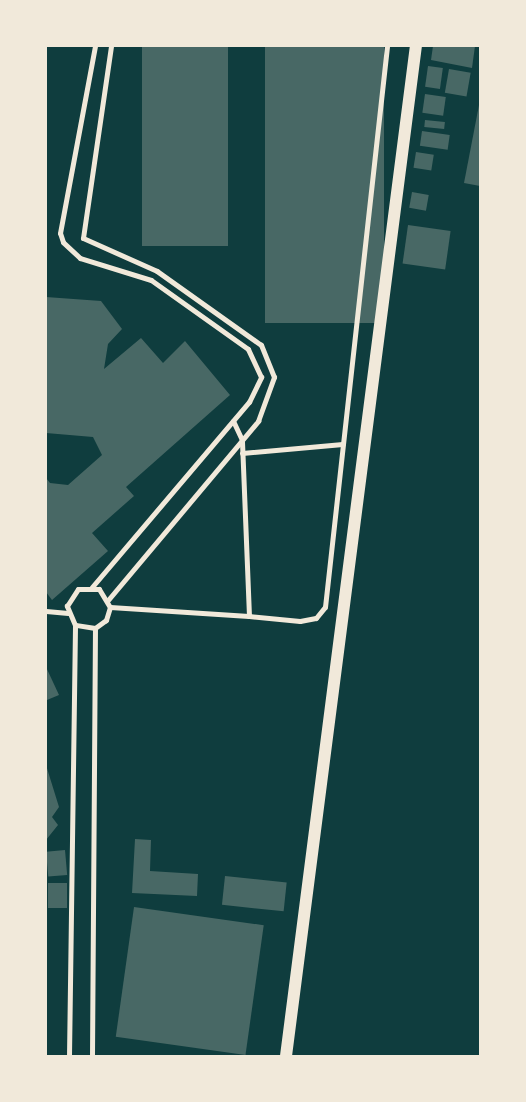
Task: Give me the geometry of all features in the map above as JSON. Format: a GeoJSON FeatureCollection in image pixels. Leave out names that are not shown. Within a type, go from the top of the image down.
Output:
{"type":"FeatureCollection","features":[{"type":"Feature","properties":{"kind":"street"},"geometry":{"type":"LineString","coordinates":[[286,1056],[416,46]]}},
{"type":"Feature","properties":{"kind":"lane"},"geometry":{"type":"LineString","coordinates":[[69,1056],[75,625],[68,613],[72,593],[92,587],[233,421],[257,391],[261,377],[254,357],[151,279],[80,258],[66,248],[60,233],[95,46]]}},
{"type":"Feature","properties":{"kind":"lane"},"geometry":{"type":"LineString","coordinates":[[75,625],[95,628],[106,620],[109,603],[265,410],[273,388],[272,363],[261,345],[157,271],[83,238],[111,46]]}},
{"type":"Feature","properties":{"kind":"lane"},"geometry":{"type":"LineString","coordinates":[[92,587],[109,603],[300,621],[316,618],[325,607],[387,46]]}},
{"type":"Feature","properties":{"kind":"lane"},"geometry":{"type":"LineString","coordinates":[[151,279],[157,271]]}},
{"type":"Feature","properties":{"kind":"lane"},"geometry":{"type":"LineString","coordinates":[[233,421],[242,440],[249,615]]}},
{"type":"Feature","properties":{"kind":"lane"},"geometry":{"type":"LineString","coordinates":[[243,453],[343,444]]}},
{"type":"Feature","properties":{"kind":"lane"},"geometry":{"type":"LineString","coordinates":[[46,611],[68,613]]}},
{"type":"Feature","properties":{"kind":"lane"},"geometry":{"type":"LineString","coordinates":[[92,1056],[95,628]]}},
{"type":"Feature","properties":{"kind":"building"},"geometry":{"type":"Polygon","coordinates":[[[142,46],[228,46],[228,246],[142,246],[142,46]]]}},
{"type":"Feature","properties":{"kind":"building"},"geometry":{"type":"Polygon","coordinates":[[[265,46],[384,46],[384,323],[265,323],[265,46]]]}},
{"type":"Feature","properties":{"kind":"building"},"geometry":{"type":"Polygon","coordinates":[[[433,46],[475,46],[472,68],[431,60],[433,46]]]}},
{"type":"Feature","properties":{"kind":"building"},"geometry":{"type":"Polygon","coordinates":[[[428,66],[443,68],[440,89],[425,87],[428,66]]]}},
{"type":"Feature","properties":{"kind":"building"},"geometry":{"type":"Polygon","coordinates":[[[449,69],[471,73],[466,96],[445,93],[449,69]]]}},
{"type":"Feature","properties":{"kind":"building"},"geometry":{"type":"Polygon","coordinates":[[[425,94],[446,97],[443,116],[422,113],[425,94]]]}},
{"type":"Feature","properties":{"kind":"building"},"geometry":{"type":"Polygon","coordinates":[[[480,105],[480,186],[464,183],[480,105]]]}},
{"type":"Feature","properties":{"kind":"building"},"geometry":{"type":"Polygon","coordinates":[[[425,120],[445,122],[444,129],[424,127],[425,120]]]}},
{"type":"Feature","properties":{"kind":"building"},"geometry":{"type":"Polygon","coordinates":[[[422,131],[450,135],[448,150],[420,146],[422,131]]]}},
{"type":"Feature","properties":{"kind":"building"},"geometry":{"type":"Polygon","coordinates":[[[416,152],[434,155],[431,171],[413,168],[416,152]]]}},
{"type":"Feature","properties":{"kind":"building"},"geometry":{"type":"Polygon","coordinates":[[[412,192],[429,195],[426,211],[409,208],[412,192]]]}},
{"type":"Feature","properties":{"kind":"building"},"geometry":{"type":"Polygon","coordinates":[[[408,225],[451,231],[445,270],[403,264],[408,225]]]}},
{"type":"Feature","properties":{"kind":"building"},"geometry":{"type":"Polygon","coordinates":[[[46,297],[101,301],[122,329],[108,344],[104,369],[141,338],[163,363],[185,341],[230,395],[126,487],[134,496],[92,533],[108,551],[52,600],[46,592],[46,478],[50,483],[68,485],[102,455],[93,437],[46,433],[46,297]]]}},
{"type":"Feature","properties":{"kind":"building"},"geometry":{"type":"Polygon","coordinates":[[[46,667],[59,695],[47,700],[46,697],[46,667]]]}},
{"type":"Feature","properties":{"kind":"building"},"geometry":{"type":"Polygon","coordinates":[[[46,765],[59,807],[52,817],[58,825],[46,840],[46,765]]]}},
{"type":"Feature","properties":{"kind":"building"},"geometry":{"type":"Polygon","coordinates":[[[135,839],[151,840],[150,871],[198,874],[197,896],[132,893],[135,839]]]}},
{"type":"Feature","properties":{"kind":"building"},"geometry":{"type":"Polygon","coordinates":[[[65,850],[67,875],[48,877],[46,852],[65,850]]]}},
{"type":"Feature","properties":{"kind":"building"},"geometry":{"type":"Polygon","coordinates":[[[225,876],[287,882],[284,911],[222,905],[225,876]]]}},
{"type":"Feature","properties":{"kind":"building"},"geometry":{"type":"Polygon","coordinates":[[[48,883],[67,883],[67,908],[48,908],[48,883]]]}},
{"type":"Feature","properties":{"kind":"building"},"geometry":{"type":"Polygon","coordinates":[[[134,907],[264,925],[245,1055],[116,1037],[134,907]]]}}]}
